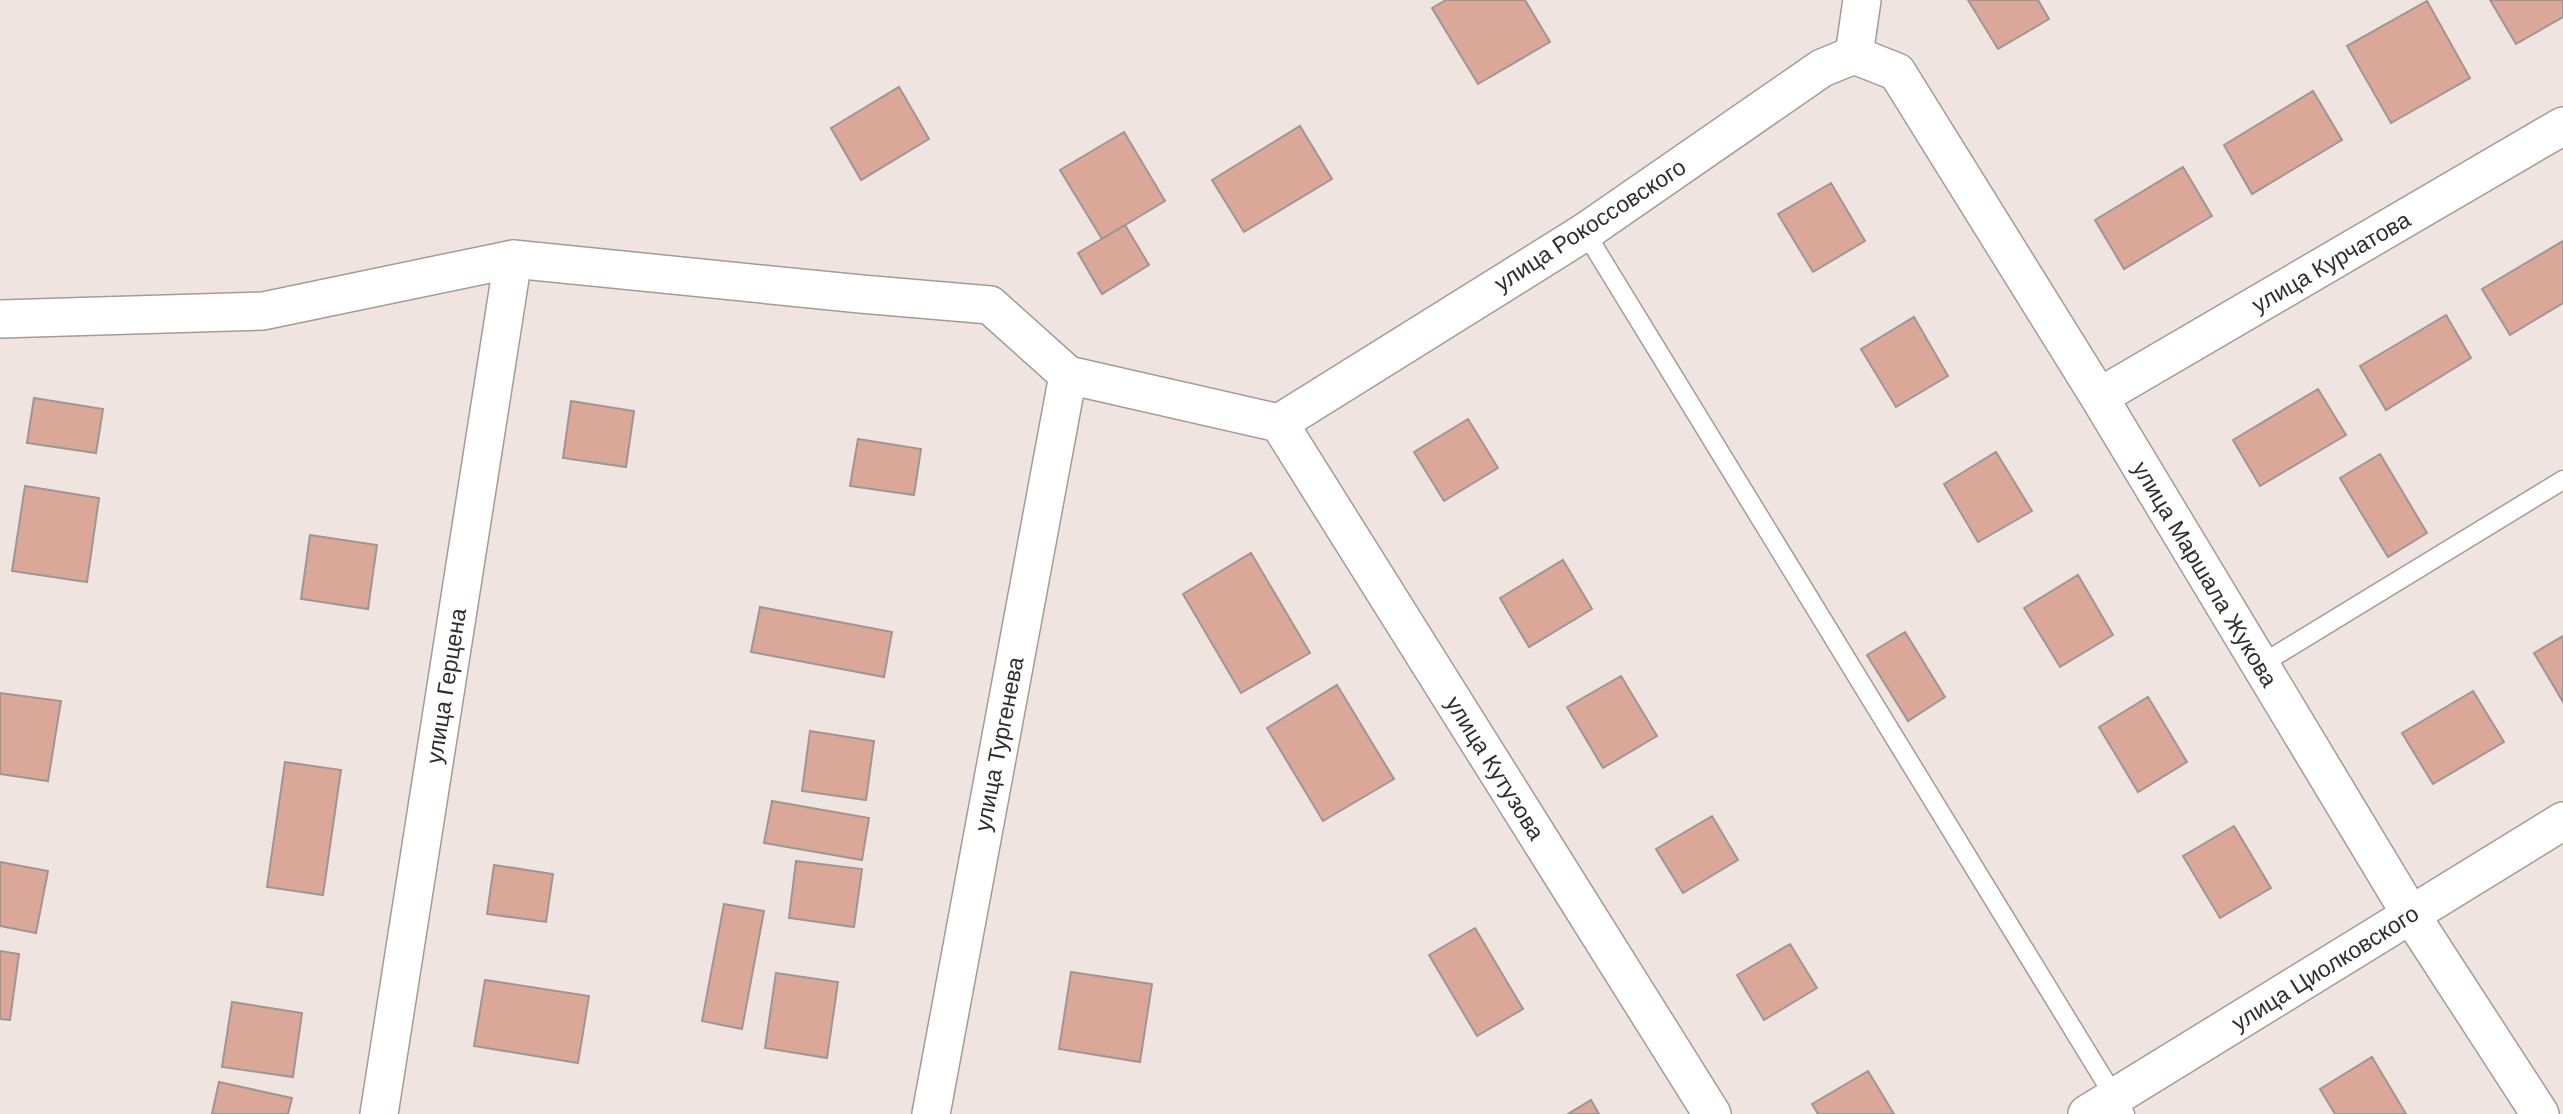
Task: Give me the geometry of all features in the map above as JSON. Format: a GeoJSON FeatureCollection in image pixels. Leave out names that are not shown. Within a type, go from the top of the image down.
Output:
{"type":"FeatureCollection","features":[{"type":"Feature","properties":{"kind":"street"},"geometry":{"type":"LineString","coordinates":[[1854,55],[1862,0]]}},
{"type":"Feature","properties":{"kind":"street","name":"улица Рокоссовского"},"geometry":{"type":"LineString","coordinates":[[1279,423],[1585,232],[1822,68],[1854,55]]}},
{"type":"Feature","properties":{"kind":"street","name":"улица Маршала Жукова"},"geometry":{"type":"LineString","coordinates":[[1854,55],[1897,72],[2099,397],[2411,915],[2540,1114]]}},
{"type":"Feature","properties":{"kind":"street","name":"улица Курчатова"},"geometry":{"type":"LineString","coordinates":[[2099,397],[2563,127]]}},
{"type":"Feature","properties":{"kind":"street"},"geometry":{"type":"LineString","coordinates":[[0,319],[263,311],[513,258],[990,305],[1068,374],[1279,423]]}},
{"type":"Feature","properties":{"kind":"street","name":"улица Герцена"},"geometry":{"type":"LineString","coordinates":[[379,1114],[513,258]]}},
{"type":"Feature","properties":{"kind":"street","name":"улица Тургенева"},"geometry":{"type":"LineString","coordinates":[[931,1114],[1068,374]]}},
{"type":"Feature","properties":{"kind":"street","name":"улица Кутузова"},"geometry":{"type":"LineString","coordinates":[[1279,423],[1712,1114]]}},
{"type":"Feature","properties":{"kind":"street","name":"улица Циолковского"},"geometry":{"type":"LineString","coordinates":[[2109,1109],[2563,821]]}},
{"type":"Feature","properties":{"kind":"lane"},"geometry":{"type":"LineString","coordinates":[[1585,232],[2109,1109]]}},
{"type":"Feature","properties":{"kind":"lane"},"geometry":{"type":"LineString","coordinates":[[2260,665],[2563,480]]}},
{"type":"Feature","properties":{"kind":"building"},"geometry":{"type":"Polygon","coordinates":[[[1446,0],[1525,0],[1550,42],[1478,84],[1432,8],[1446,0]]]}},
{"type":"Feature","properties":{"kind":"building"},"geometry":{"type":"Polygon","coordinates":[[[1968,0],[2038,0],[2049,19],[1998,49],[1968,0]]]}},
{"type":"Feature","properties":{"kind":"building"},"geometry":{"type":"Polygon","coordinates":[[[2490,0],[2563,0],[2563,17],[2516,44],[2490,0]]]}},
{"type":"Feature","properties":{"kind":"building"},"geometry":{"type":"Polygon","coordinates":[[[2427,1],[2470,78],[2391,123],[2347,46],[2427,1]]]}},
{"type":"Feature","properties":{"kind":"building"},"geometry":{"type":"Polygon","coordinates":[[[899,87],[929,139],[861,180],[831,128],[899,87]]]}},
{"type":"Feature","properties":{"kind":"building"},"geometry":{"type":"Polygon","coordinates":[[[2313,91],[2342,140],[2252,194],[2224,145],[2313,91]]]}},
{"type":"Feature","properties":{"kind":"building"},"geometry":{"type":"Polygon","coordinates":[[[1300,126],[1332,179],[1244,232],[1212,180],[1300,126]]]}},
{"type":"Feature","properties":{"kind":"building"},"geometry":{"type":"Polygon","coordinates":[[[1124,132],[1165,201],[1102,239],[1060,170],[1124,132]]]}},
{"type":"Feature","properties":{"kind":"building"},"geometry":{"type":"Polygon","coordinates":[[[2183,167],[2212,216],[2124,269],[2095,220],[2183,167]]]}},
{"type":"Feature","properties":{"kind":"building"},"geometry":{"type":"Polygon","coordinates":[[[1831,183],[1865,241],[1813,272],[1778,214],[1831,183]]]}},
{"type":"Feature","properties":{"kind":"building"},"geometry":{"type":"Polygon","coordinates":[[[1125,225],[1149,265],[1102,294],[1078,253],[1125,225]]]}},
{"type":"Feature","properties":{"kind":"building"},"geometry":{"type":"Polygon","coordinates":[[[2563,241],[2563,303],[2510,335],[2482,289],[2563,241]]]}},
{"type":"Feature","properties":{"kind":"building"},"geometry":{"type":"Polygon","coordinates":[[[2446,315],[2471,358],[2386,410],[2360,366],[2446,315]]]}},
{"type":"Feature","properties":{"kind":"building"},"geometry":{"type":"Polygon","coordinates":[[[1914,317],[1948,376],[1896,407],[1861,349],[1914,317]]]}},
{"type":"Feature","properties":{"kind":"building"},"geometry":{"type":"Polygon","coordinates":[[[2318,389],[2346,435],[2260,486],[2233,440],[2318,389]]]}},
{"type":"Feature","properties":{"kind":"building"},"geometry":{"type":"Polygon","coordinates":[[[34,398],[103,409],[96,453],[27,443],[34,398]]]}},
{"type":"Feature","properties":{"kind":"building"},"geometry":{"type":"Polygon","coordinates":[[[571,401],[634,411],[626,467],[563,458],[571,401]]]}},
{"type":"Feature","properties":{"kind":"building"},"geometry":{"type":"Polygon","coordinates":[[[1468,419],[1498,468],[1444,501],[1414,452],[1468,419]]]}},
{"type":"Feature","properties":{"kind":"building"},"geometry":{"type":"Polygon","coordinates":[[[858,439],[921,449],[914,495],[850,486],[858,439]]]}},
{"type":"Feature","properties":{"kind":"building"},"geometry":{"type":"Polygon","coordinates":[[[1996,452],[2032,511],[1978,542],[1944,484],[1996,452]]]}},
{"type":"Feature","properties":{"kind":"building"},"geometry":{"type":"Polygon","coordinates":[[[2380,454],[2427,533],[2388,557],[2340,478],[2380,454]]]}},
{"type":"Feature","properties":{"kind":"building"},"geometry":{"type":"Polygon","coordinates":[[[25,486],[99,498],[87,582],[12,571],[25,486]]]}},
{"type":"Feature","properties":{"kind":"building"},"geometry":{"type":"Polygon","coordinates":[[[310,535],[377,545],[368,609],[301,599],[310,535]]]}},
{"type":"Feature","properties":{"kind":"building"},"geometry":{"type":"Polygon","coordinates":[[[1251,553],[1310,653],[1241,693],[1183,594],[1251,553]]]}},
{"type":"Feature","properties":{"kind":"building"},"geometry":{"type":"Polygon","coordinates":[[[1563,560],[1592,609],[1529,647],[1500,598],[1563,560]]]}},
{"type":"Feature","properties":{"kind":"building"},"geometry":{"type":"Polygon","coordinates":[[[2078,575],[2113,635],[2060,667],[2024,608],[2078,575]]]}},
{"type":"Feature","properties":{"kind":"building"},"geometry":{"type":"Polygon","coordinates":[[[760,607],[892,632],[884,677],[751,652],[760,607]]]}},
{"type":"Feature","properties":{"kind":"building"},"geometry":{"type":"Polygon","coordinates":[[[1905,632],[1945,697],[1908,721],[1867,655],[1905,632]]]}},
{"type":"Feature","properties":{"kind":"building"},"geometry":{"type":"Polygon","coordinates":[[[2563,636],[2563,702],[2534,653],[2563,636]]]}},
{"type":"Feature","properties":{"kind":"building"},"geometry":{"type":"Polygon","coordinates":[[[1621,676],[1657,736],[1603,768],[1567,707],[1621,676]]]}},
{"type":"Feature","properties":{"kind":"building"},"geometry":{"type":"Polygon","coordinates":[[[1337,685],[1394,779],[1323,821],[1267,728],[1337,685]]]}},
{"type":"Feature","properties":{"kind":"building"},"geometry":{"type":"Polygon","coordinates":[[[2473,691],[2504,742],[2433,784],[2402,733],[2473,691]]]}},
{"type":"Feature","properties":{"kind":"building"},"geometry":{"type":"Polygon","coordinates":[[[0,693],[61,701],[48,781],[0,774],[0,693]]]}},
{"type":"Feature","properties":{"kind":"building"},"geometry":{"type":"Polygon","coordinates":[[[2148,697],[2187,762],[2138,792],[2099,727],[2148,697]]]}},
{"type":"Feature","properties":{"kind":"building"},"geometry":{"type":"Polygon","coordinates":[[[810,731],[874,741],[866,800],[802,791],[810,731]]]}},
{"type":"Feature","properties":{"kind":"building"},"geometry":{"type":"Polygon","coordinates":[[[285,762],[341,770],[323,895],[267,887],[285,762]]]}},
{"type":"Feature","properties":{"kind":"building"},"geometry":{"type":"Polygon","coordinates":[[[772,801],[869,818],[862,860],[764,843],[772,801]]]}},
{"type":"Feature","properties":{"kind":"building"},"geometry":{"type":"Polygon","coordinates":[[[1712,816],[1738,860],[1683,893],[1656,849],[1712,816]]]}},
{"type":"Feature","properties":{"kind":"building"},"geometry":{"type":"Polygon","coordinates":[[[2234,826],[2271,888],[2220,918],[2183,856],[2234,826]]]}},
{"type":"Feature","properties":{"kind":"building"},"geometry":{"type":"Polygon","coordinates":[[[796,861],[862,869],[854,927],[789,918],[796,861]]]}},
{"type":"Feature","properties":{"kind":"building"},"geometry":{"type":"Polygon","coordinates":[[[0,862],[48,871],[36,933],[0,926],[0,862]]]}},
{"type":"Feature","properties":{"kind":"building"},"geometry":{"type":"Polygon","coordinates":[[[494,865],[553,874],[546,922],[487,914],[494,865]]]}},
{"type":"Feature","properties":{"kind":"building"},"geometry":{"type":"Polygon","coordinates":[[[724,904],[764,911],[742,1029],[702,1021],[724,904]]]}},
{"type":"Feature","properties":{"kind":"building"},"geometry":{"type":"Polygon","coordinates":[[[1475,928],[1523,1009],[1477,1036],[1429,955],[1475,928]]]}},
{"type":"Feature","properties":{"kind":"building"},"geometry":{"type":"Polygon","coordinates":[[[1790,944],[1817,988],[1764,1020],[1737,975],[1790,944]]]}},
{"type":"Feature","properties":{"kind":"building"},"geometry":{"type":"Polygon","coordinates":[[[0,951],[19,954],[10,1020],[0,1019],[0,951]]]}},
{"type":"Feature","properties":{"kind":"building"},"geometry":{"type":"Polygon","coordinates":[[[1071,972],[1152,984],[1140,1062],[1059,1049],[1071,972]]]}},
{"type":"Feature","properties":{"kind":"building"},"geometry":{"type":"Polygon","coordinates":[[[776,973],[838,982],[827,1058],[765,1048],[776,973]]]}},
{"type":"Feature","properties":{"kind":"building"},"geometry":{"type":"Polygon","coordinates":[[[485,980],[589,996],[578,1063],[474,1046],[485,980]]]}},
{"type":"Feature","properties":{"kind":"building"},"geometry":{"type":"Polygon","coordinates":[[[232,1002],[302,1013],[293,1077],[222,1067],[232,1002]]]}},
{"type":"Feature","properties":{"kind":"building"},"geometry":{"type":"Polygon","coordinates":[[[2372,1057],[2406,1114],[2335,1114],[2320,1089],[2372,1057]]]}},
{"type":"Feature","properties":{"kind":"building"},"geometry":{"type":"Polygon","coordinates":[[[1868,1071],[1894,1114],[1818,1114],[1812,1104],[1868,1071]]]}},
{"type":"Feature","properties":{"kind":"building"},"geometry":{"type":"Polygon","coordinates":[[[219,1082],[292,1098],[288,1114],[212,1114],[219,1082]]]}},
{"type":"Feature","properties":{"kind":"building"},"geometry":{"type":"Polygon","coordinates":[[[1591,1100],[1599,1114],[1568,1114],[1591,1100]]]}}]}
